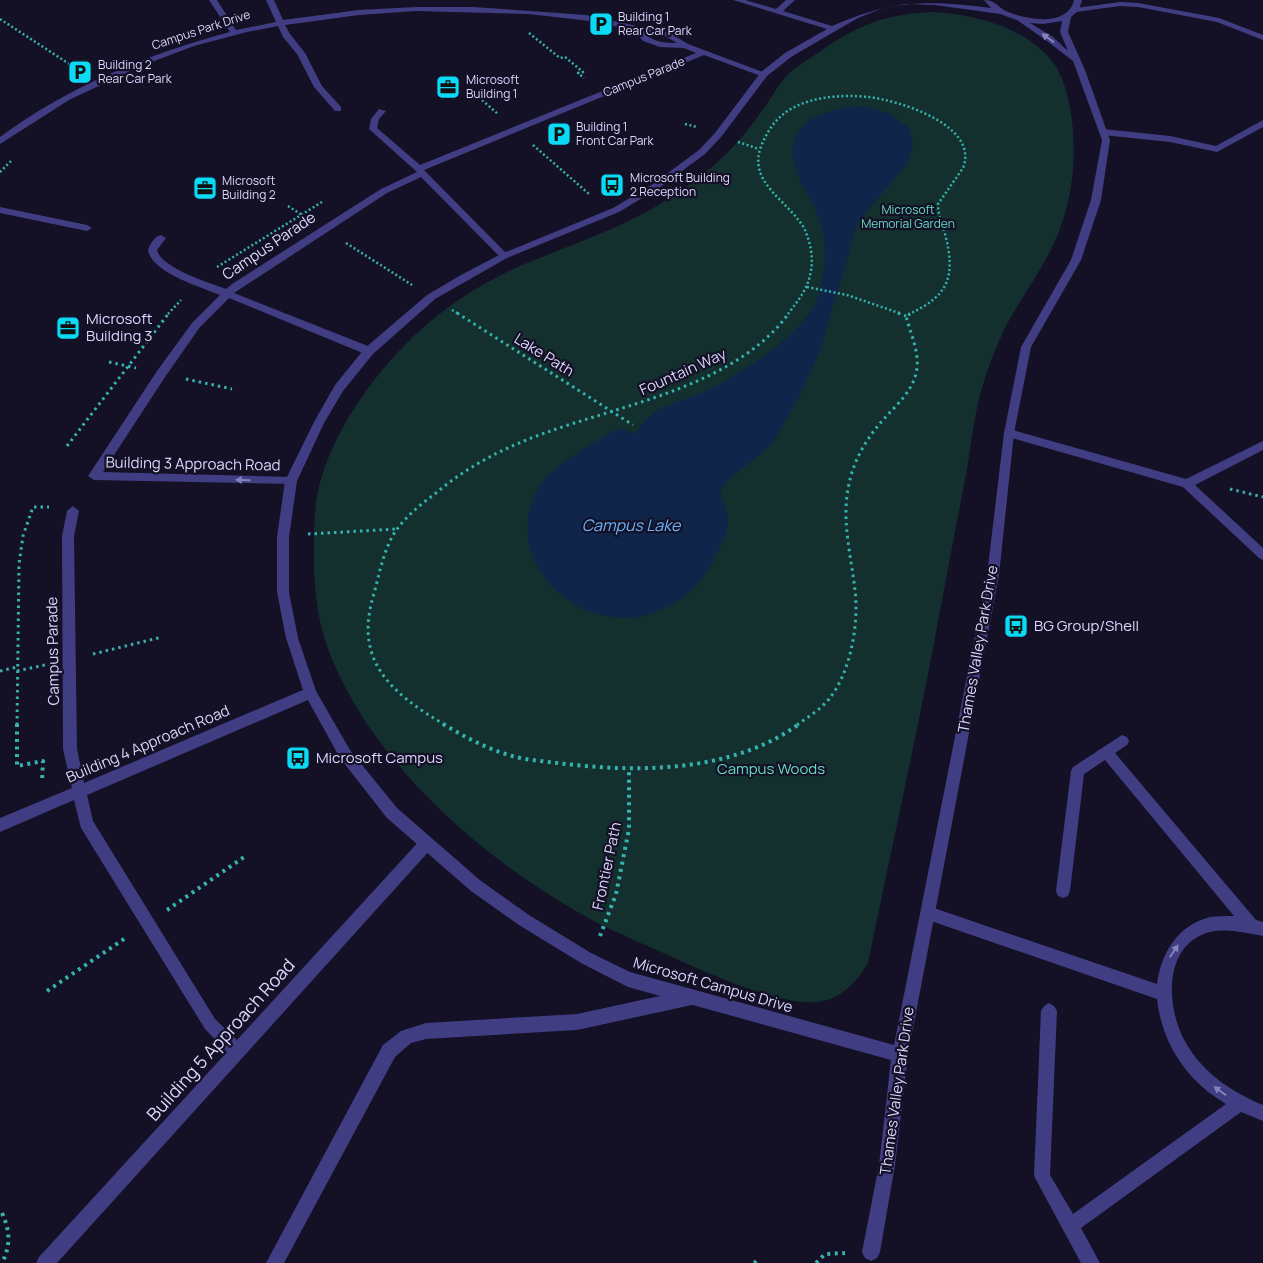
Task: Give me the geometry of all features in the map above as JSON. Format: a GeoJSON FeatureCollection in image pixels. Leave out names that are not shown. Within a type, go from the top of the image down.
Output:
{"type":"FeatureCollection","features":[{"type":"Feature","properties":{"kind":"street"},"geometry":{"type":"LineString","coordinates":[[213,0],[233,31]]}},
{"type":"Feature","properties":{"kind":"street"},"geometry":{"type":"LineString","coordinates":[[270,0],[286,35],[301,53],[318,87],[338,109]]}},
{"type":"Feature","properties":{"kind":"street"},"geometry":{"type":"LineString","coordinates":[[737,0],[830,28]]}},
{"type":"Feature","properties":{"kind":"street"},"geometry":{"type":"LineString","coordinates":[[777,12],[791,0]]}},
{"type":"Feature","properties":{"kind":"street"},"geometry":{"type":"LineString","coordinates":[[905,2],[914,0]]}},
{"type":"Feature","properties":{"kind":"street"},"geometry":{"type":"LineString","coordinates":[[988,0],[990,4],[1002,13]]}},
{"type":"Feature","properties":{"kind":"street"},"geometry":{"type":"LineString","coordinates":[[1076,10],[1078,0]]}},
{"type":"Feature","properties":{"kind":"street"},"geometry":{"type":"LineString","coordinates":[[1107,0],[1120,4]]}},
{"type":"Feature","properties":{"kind":"street","name":"Campus Park Drive"},"geometry":{"type":"LineString","coordinates":[[0,141],[36,117],[96,82],[175,49],[233,31],[279,20],[368,6],[465,2],[544,10],[592,18],[637,29],[646,39],[663,45],[685,46],[764,74]]}},
{"type":"Feature","properties":{"kind":"street"},"geometry":{"type":"LineString","coordinates":[[905,2],[935,3],[1002,13],[1016,18],[1044,21],[1067,17],[1076,10],[1120,4],[1138,5],[1219,20],[1263,38]]}},
{"type":"Feature","properties":{"kind":"street","name":"Microsoft Campus Drive"},"geometry":{"type":"LineString","coordinates":[[900,1055],[628,979],[586,958],[524,920],[476,886],[392,813],[345,754],[310,693],[292,638],[283,592],[282,537],[291,481],[319,422],[339,388],[369,351],[399,323],[431,297],[504,256],[616,210],[656,186],[694,158],[718,135],[735,116],[764,74],[788,55],[830,28],[879,7],[905,2]]}},
{"type":"Feature","properties":{"kind":"street","name":"Thames Valley Park Drive"},"geometry":{"type":"LineString","coordinates":[[871,1252],[887,1165],[900,1055],[993,575],[1009,433],[1026,347],[1076,260],[1096,200],[1106,140],[1064,32],[1067,17]]}},
{"type":"Feature","properties":{"kind":"street","name":"Thames Valley Park Drive"},"geometry":{"type":"LineString","coordinates":[[1016,18],[1050,39],[1076,63]]}},
{"type":"Feature","properties":{"kind":"street","name":"Campus Parade"},"geometry":{"type":"LineString","coordinates":[[94,476],[161,374],[196,325],[226,294],[252,274],[384,191],[420,171],[703,53]]}},
{"type":"Feature","properties":{"kind":"street"},"geometry":{"type":"LineString","coordinates":[[382,111],[372,123],[373,129],[408,157],[504,256]]}},
{"type":"Feature","properties":{"kind":"street"},"geometry":{"type":"LineString","coordinates":[[1103,132],[1170,139],[1217,149],[1263,123]]}},
{"type":"Feature","properties":{"kind":"street"},"geometry":{"type":"LineString","coordinates":[[0,210],[87,228]]}},
{"type":"Feature","properties":{"kind":"street"},"geometry":{"type":"LineString","coordinates":[[161,238],[154,243],[151,249],[152,255],[158,261],[181,275],[369,351]]}},
{"type":"Feature","properties":{"kind":"street"},"geometry":{"type":"LineString","coordinates":[[1009,433],[1186,484],[1263,556]]}},
{"type":"Feature","properties":{"kind":"street"},"geometry":{"type":"LineString","coordinates":[[1186,484],[1263,445]]}},
{"type":"Feature","properties":{"kind":"street","name":"Building 3 Approach Road"},"geometry":{"type":"LineString","coordinates":[[94,476],[291,481]]}},
{"type":"Feature","properties":{"kind":"street","name":"Campus Parade"},"geometry":{"type":"LineString","coordinates":[[73,511],[68,536],[70,749],[86,823],[210,1024],[238,1052]]}},
{"type":"Feature","properties":{"kind":"street","name":"Building 4 Approach Road"},"geometry":{"type":"LineString","coordinates":[[0,825],[78,790],[310,693]]}},
{"type":"Feature","properties":{"kind":"street"},"geometry":{"type":"LineString","coordinates":[[1063,891],[1078,771],[1122,741]]}},
{"type":"Feature","properties":{"kind":"street"},"geometry":{"type":"LineString","coordinates":[[1106,752],[1257,927]]}},
{"type":"Feature","properties":{"kind":"street","name":"Building 5 Approach Road"},"geometry":{"type":"LineString","coordinates":[[45,1263],[426,844]]}},
{"type":"Feature","properties":{"kind":"street"},"geometry":{"type":"LineString","coordinates":[[928,913],[1162,992]]}},
{"type":"Feature","properties":{"kind":"street"},"geometry":{"type":"LineString","coordinates":[[1257,927],[1227,922],[1206,926],[1187,935],[1173,950],[1164,969],[1162,992],[1166,1017],[1176,1043],[1193,1066],[1214,1088],[1239,1104],[1263,1113]]}},
{"type":"Feature","properties":{"kind":"street"},"geometry":{"type":"LineString","coordinates":[[275,1263],[389,1050],[407,1037],[426,1031],[577,1022],[692,997]]}},
{"type":"Feature","properties":{"kind":"street"},"geometry":{"type":"LineString","coordinates":[[1050,1011],[1042,1176],[1091,1263]]}},
{"type":"Feature","properties":{"kind":"street"},"geometry":{"type":"LineString","coordinates":[[1070,1226],[1239,1104]]}},
{"type":"Feature","properties":{"kind":"path"},"geometry":{"type":"LineString","coordinates":[[0,19],[96,82]]}},
{"type":"Feature","properties":{"kind":"path"},"geometry":{"type":"LineString","coordinates":[[523,28],[560,58],[565,57],[583,72],[578,73],[586,80],[577,83]]}},
{"type":"Feature","properties":{"kind":"path"},"geometry":{"type":"LineString","coordinates":[[731,140],[759,149],[774,121],[784,112],[816,100],[837,97],[874,97],[895,102],[933,118],[950,128],[961,139],[966,150],[965,162],[938,204],[938,212],[949,255],[950,276],[942,296],[930,305],[906,316],[846,295],[807,287]]}},
{"type":"Feature","properties":{"kind":"path"},"geometry":{"type":"LineString","coordinates":[[482,100],[499,114],[489,118]]}},
{"type":"Feature","properties":{"kind":"path"},"geometry":{"type":"LineString","coordinates":[[516,130],[589,194]]}},
{"type":"Feature","properties":{"kind":"path","name":"Fountain Way"},"geometry":{"type":"LineString","coordinates":[[759,149],[757,163],[761,177],[770,190],[796,218],[806,232],[810,244],[812,264],[807,287],[802,299],[794,310],[761,341],[737,360],[677,390],[498,452],[452,480],[397,529],[389,544],[370,607],[367,634],[375,661],[391,686],[410,704],[470,740],[510,756],[570,765],[628,769],[672,766],[734,755],[766,744],[802,724],[830,699],[843,675],[856,629],[855,593],[846,536],[848,487],[859,455],[877,426],[898,406],[912,387],[918,366],[906,316]]}},
{"type":"Feature","properties":{"kind":"path"},"geometry":{"type":"LineString","coordinates":[[0,172],[16,157]]}},
{"type":"Feature","properties":{"kind":"path"},"geometry":{"type":"LineString","coordinates":[[288,206],[416,288]]}},
{"type":"Feature","properties":{"kind":"path"},"geometry":{"type":"LineString","coordinates":[[67,446],[179,300],[188,302]]}},
{"type":"Feature","properties":{"kind":"path","name":"Lake Path"},"geometry":{"type":"LineString","coordinates":[[452,310],[633,425]]}},
{"type":"Feature","properties":{"kind":"path"},"geometry":{"type":"LineString","coordinates":[[40,784],[43,778],[43,761],[17,766],[19,564],[23,536],[34,507],[50,507]]}},
{"type":"Feature","properties":{"kind":"path"},"geometry":{"type":"LineString","coordinates":[[308,534],[397,529]]}},
{"type":"Feature","properties":{"kind":"path"},"geometry":{"type":"LineString","coordinates":[[0,671],[17,667]]}},
{"type":"Feature","properties":{"kind":"path","name":"Frontier Path"},"geometry":{"type":"LineString","coordinates":[[600,937],[616,894],[629,829],[628,769]]}},
{"type":"Feature","properties":{"kind":"path"},"geometry":{"type":"LineString","coordinates":[[2,1213],[10,1234],[9,1246],[2,1263]]}},
{"type":"Feature","properties":{"kind":"path"},"geometry":{"type":"LineString","coordinates":[[816,1263],[825,1254],[871,1252]]}},
{"type":"Feature","properties":{"kind":"path"},"geometry":{"type":"LineString","coordinates":[[754,1263],[758,1261],[759,1263]]}},
{"type":"Feature","properties":{"kind":"green space"},"geometry":{"type":"Polygon","coordinates":[[[935,12],[967,16],[1013,31],[1040,49],[1056,66],[1068,97],[1071,114],[1074,148],[1071,188],[1056,238],[1045,261],[1002,334],[980,395],[929,669],[868,963],[848,989],[826,1000],[801,1002],[760,993],[715,976],[586,917],[538,887],[500,860],[462,830],[427,796],[394,761],[366,722],[343,682],[325,640],[319,616],[314,578],[316,502],[324,468],[333,447],[356,406],[399,351],[440,313],[497,277],[620,225],[650,210],[682,190],[712,167],[735,145],[759,116],[780,83],[792,71],[842,37],[884,19],[916,13],[935,12]]]}},
{"type":"Feature","properties":{"kind":"water","name":"Campus Lake"},"geometry":{"type":"Polygon","coordinates":[[[864,106],[889,113],[909,128],[913,145],[907,164],[858,222],[819,354],[798,399],[774,441],[762,453],[726,481],[720,492],[728,523],[722,542],[707,572],[694,588],[673,604],[656,612],[638,617],[612,617],[588,611],[566,599],[548,582],[535,562],[528,539],[529,514],[538,489],[553,471],[587,447],[620,428],[634,434],[658,410],[708,390],[737,374],[770,352],[799,326],[810,313],[817,299],[824,271],[825,252],[821,224],[796,172],[793,149],[796,137],[812,119],[824,113],[837,109],[864,106]]]}},
{"type":"Feature","properties":{"kind":"place","name":"Building 1 Rear Car Park"},"geometry":{"type":"Point","coordinates":[601,24]}},
{"type":"Feature","properties":{"kind":"place","name":"Building 2 Rear Car Park"},"geometry":{"type":"Point","coordinates":[80,72]}},
{"type":"Feature","properties":{"kind":"place","name":"Microsoft Building 1"},"geometry":{"type":"Point","coordinates":[448,87]}},
{"type":"Feature","properties":{"kind":"place","name":"Building 1 Front Car Park"},"geometry":{"type":"Point","coordinates":[559,134]}},
{"type":"Feature","properties":{"kind":"place","name":"Microsoft Building 2 Reception"},"geometry":{"type":"Point","coordinates":[612,185]}},
{"type":"Feature","properties":{"kind":"place","name":"Microsoft Building 2"},"geometry":{"type":"Point","coordinates":[205,188]}},
{"type":"Feature","properties":{"kind":"place","name":"Microsoft Building 3"},"geometry":{"type":"Point","coordinates":[68,328]}},
{"type":"Feature","properties":{"kind":"place","name":"BG Group/Shell"},"geometry":{"type":"Point","coordinates":[1016,626]}},
{"type":"Feature","properties":{"kind":"place","name":"Microsoft Campus"},"geometry":{"type":"Point","coordinates":[298,758]}},
{"type":"Feature","properties":{"kind":"park label","name":"Microsoft Memorial Garden"},"geometry":{"type":"Point","coordinates":[908,217]}},
{"type":"Feature","properties":{"kind":"park label","name":"Campus Woods"},"geometry":{"type":"Point","coordinates":[771,769]}}]}
